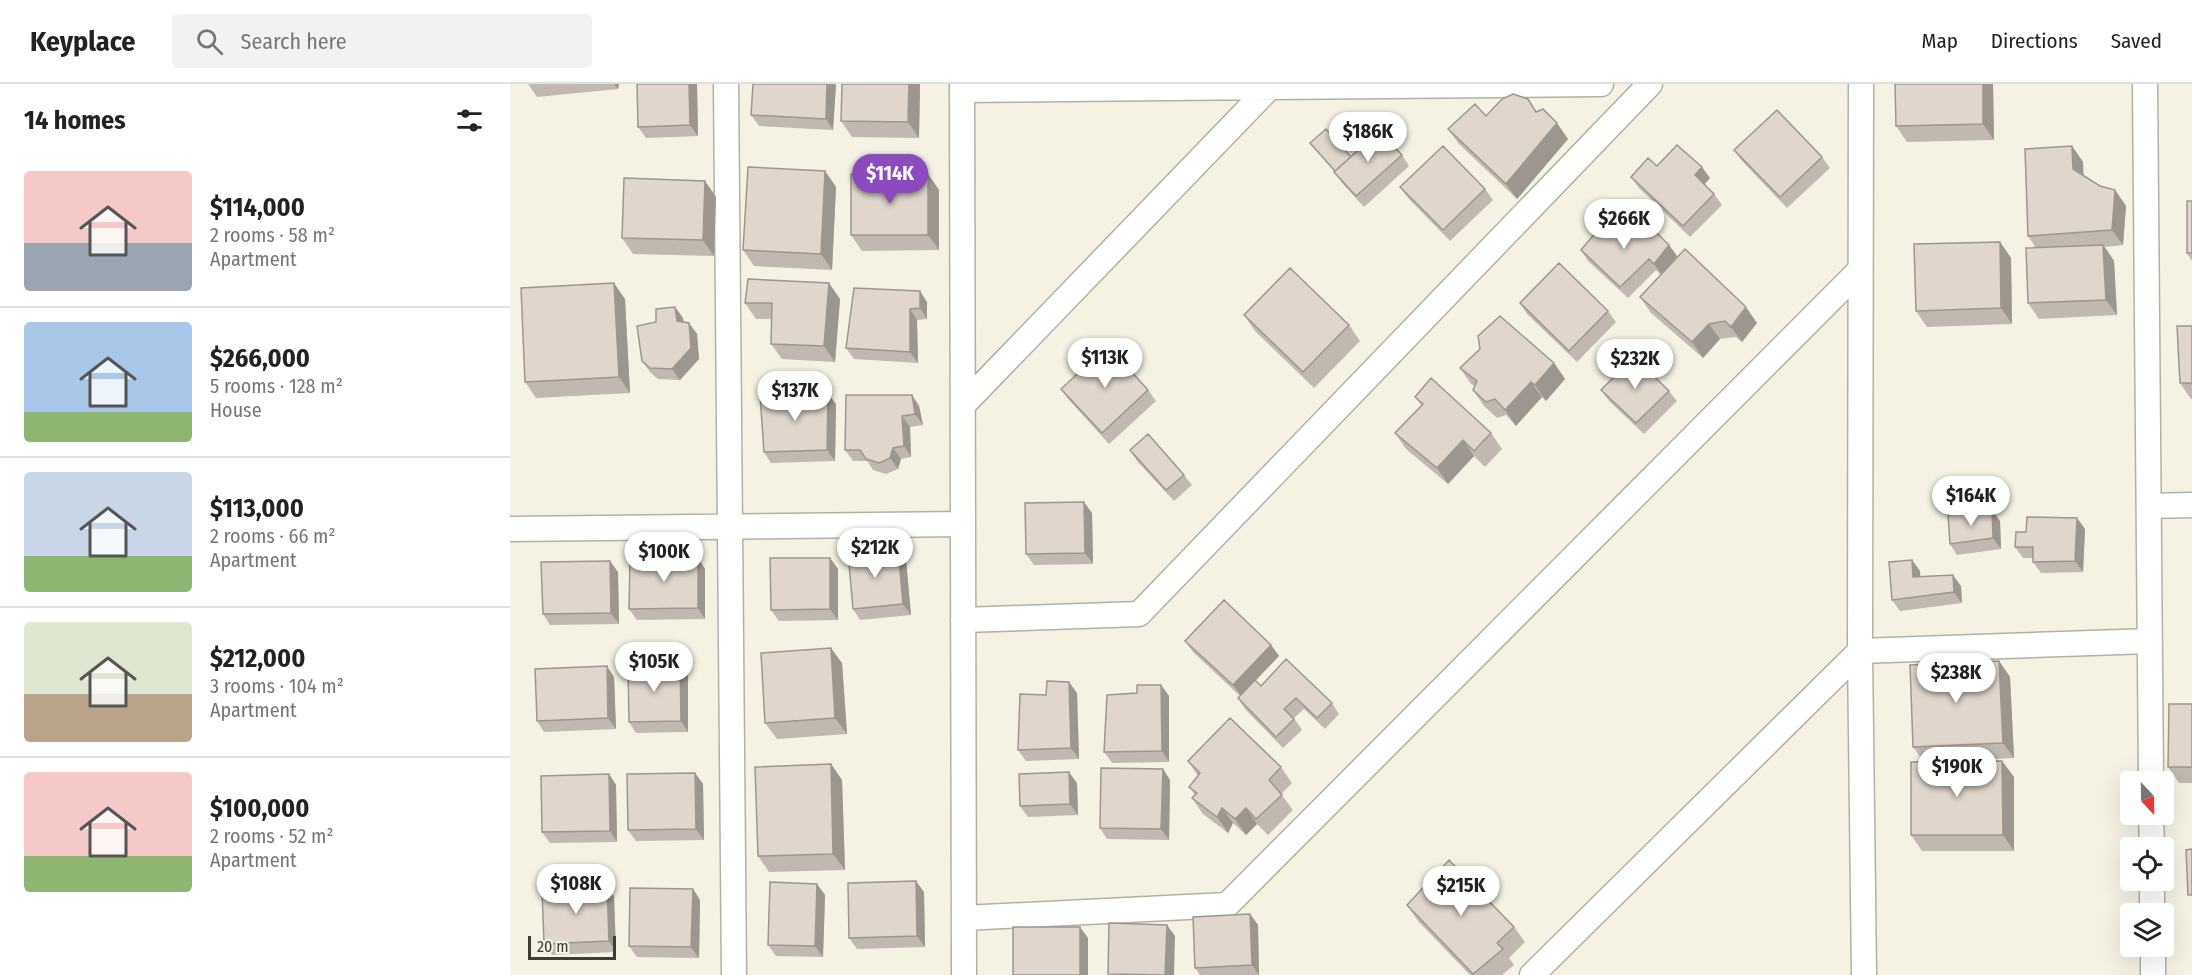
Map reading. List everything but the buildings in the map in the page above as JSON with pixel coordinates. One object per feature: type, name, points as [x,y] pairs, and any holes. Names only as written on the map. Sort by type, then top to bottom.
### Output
[{"type":"street","points":[[726,84],[734,975]]},
{"type":"street","points":[[964,975],[962,87],[1601,84]]},
{"type":"street","points":[[963,620],[1139,615],[1650,84]]},
{"type":"street","points":[[1862,84],[1860,651],[1864,975]]},
{"type":"street","points":[[2145,84],[2151,771]]},
{"type":"street","points":[[963,405],[1270,87]]},
{"type":"street","points":[[964,918],[1227,905],[1860,270]]},
{"type":"street","points":[[2149,506],[2192,505]]},
{"type":"street","points":[[510,529],[963,524]]},
{"type":"street","points":[[1532,975],[1860,651],[2150,641]]},
{"type":"street","points":[[2152,957],[2153,975]]}]
